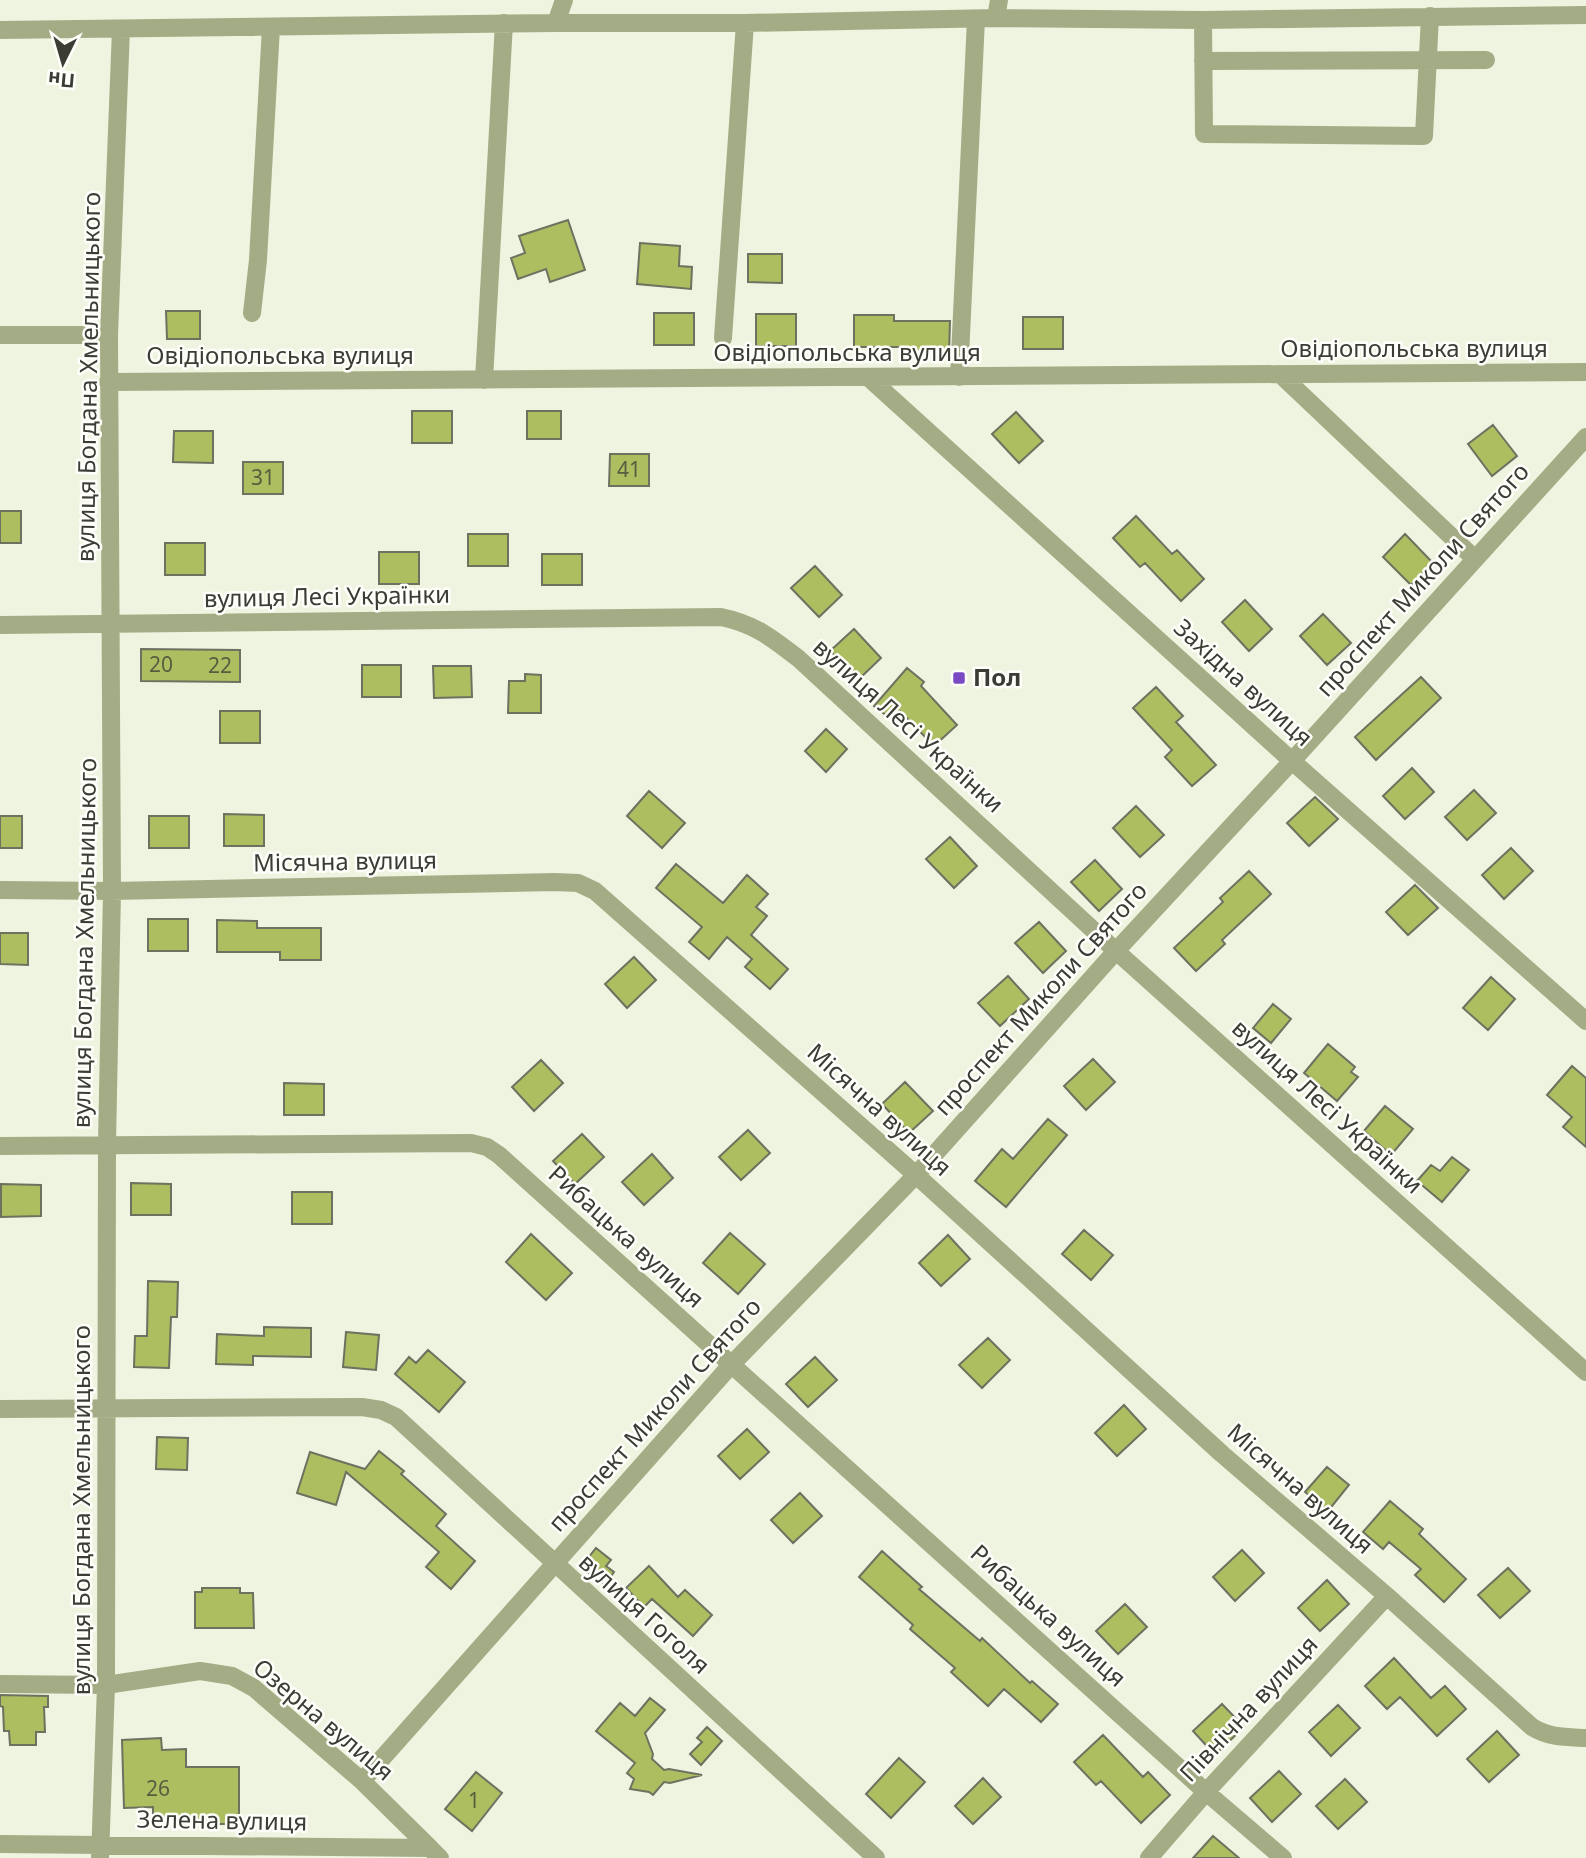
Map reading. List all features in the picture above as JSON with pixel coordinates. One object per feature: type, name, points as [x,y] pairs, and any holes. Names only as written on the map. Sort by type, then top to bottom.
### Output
[{"type":"street","points":[[556,23],[564,0]]},
{"type":"street","points":[[996,18],[999,0]]},
{"type":"street","points":[[0,30],[996,18],[1203,20],[1430,16],[1528,8],[1586,15]]},
{"type":"street","points":[[1203,20],[1204,134],[1424,136],[1430,16]]},
{"type":"street","points":[[959,377],[976,19]]},
{"type":"street","points":[[484,380],[504,23]]},
{"type":"street","points":[[723,338],[745,23]]},
{"type":"street","points":[[252,313],[258,260],[271,27]]},
{"type":"street","name":"вулиця Богдана Хмельницького","points":[[100,1851],[106,1685],[107,1144],[112,891],[108,382],[121,29]]},
{"type":"street","points":[[1203,61],[1486,60]]},
{"type":"street","points":[[0,335],[109,335]]},
{"type":"street","name":"Овідіопольська вулиця","points":[[108,382],[1586,372]]},
{"type":"street","points":[[1280,374],[1475,559]]},
{"type":"street","name":"Західна вулиця","points":[[869,378],[1292,761],[1586,1021]]},
{"type":"street","name":"проспект Миколи Святого","points":[[362,1781],[731,1364],[916,1175],[1116,951],[1586,437]]},
{"type":"street","name":"вулиця Лесі Українки","points":[[0,625],[721,617],[761,630],[799,659],[1116,951],[1586,1372]]},
{"type":"street","name":"Місячна вулиця","points":[[0,890],[112,891],[555,882],[578,883],[595,891],[916,1175],[1222,1454],[1387,1596],[1532,1727],[1555,1737],[1586,1738]]},
{"type":"street","name":"Рибацька вулиця","points":[[0,1146],[471,1143],[487,1147],[1283,1858]]},
{"type":"street","name":"вулиця Гоголя","points":[[0,1409],[362,1407],[381,1410],[396,1417],[876,1858]]},
{"type":"street","name":"Північна вулиця","points":[[1149,1858],[1206,1792],[1387,1596]]},
{"type":"street","name":"Озерна вулиця","points":[[0,1684],[106,1685],[200,1671],[232,1676],[254,1688],[362,1781],[435,1853]]},
{"type":"street","name":"Зелена вулиця","points":[[0,1844],[100,1851],[435,1853]]},
{"type":"building","points":[[568,220],[585,270],[550,282],[546,269],[518,279],[511,258],[525,253],[519,236]]},
{"type":"building","points":[[640,243],[680,246],[679,266],[692,267],[691,289],[637,284]]},
{"type":"building","points":[[748,254],[782,254],[782,283],[748,282]]},
{"type":"building","points":[[166,311],[200,311],[200,339],[167,339]]},
{"type":"building","points":[[654,313],[694,313],[694,345],[654,345]]},
{"type":"building","points":[[756,314],[796,314],[796,346],[756,346]]},
{"type":"building","points":[[854,315],[894,315],[894,321],[950,321],[949,353],[910,353],[910,347],[854,347]]},
{"type":"building","points":[[1023,317],[1063,317],[1063,349],[1023,349]]},
{"type":"building","points":[[412,411],[452,411],[452,443],[412,443]]},
{"type":"building","points":[[527,411],[561,411],[561,439],[527,439]]},
{"type":"building","points":[[1016,412],[1043,441],[1019,463],[992,434]]},
{"type":"building","points":[[1493,425],[1517,456],[1492,476],[1468,444]]},
{"type":"building","points":[[174,431],[213,431],[213,463],[173,462]]},
{"type":"building","points":[[610,454],[649,454],[649,486],[609,486]]},
{"type":"building","points":[[243,462],[283,462],[283,494],[243,494]]},
{"type":"building","points":[[0,511],[21,511],[21,543],[0,543]]},
{"type":"building","points":[[1136,516],[1172,554],[1177,550],[1204,579],[1181,601],[1145,563],[1140,567],[1113,538]]},
{"type":"building","points":[[468,534],[508,534],[508,566],[468,566]]},
{"type":"building","points":[[1405,534],[1433,563],[1411,585],[1383,557]]},
{"type":"building","points":[[165,543],[205,543],[205,575],[165,575]]},
{"type":"building","points":[[379,552],[419,552],[419,584],[379,584]]},
{"type":"building","points":[[542,554],[582,554],[582,585],[542,585]]},
{"type":"building","points":[[815,566],[842,595],[819,617],[791,588]]},
{"type":"building","points":[[1245,600],[1272,629],[1249,651],[1222,622]]},
{"type":"building","points":[[1323,614],[1351,643],[1327,665],[1300,636]]},
{"type":"building","points":[[854,629],[881,658],[858,680],[830,651]]},
{"type":"building","points":[[141,649],[240,650],[240,682],[141,681]]},
{"type":"building","points":[[362,665],[401,665],[401,697],[362,697]]},
{"type":"building","points":[[433,666],[471,666],[472,697],[434,698]]},
{"type":"building","points":[[907,668],[924,682],[921,686],[957,725],[934,746],[900,711],[892,720],[874,706]]},
{"type":"building","points":[[525,674],[541,675],[541,713],[508,713],[509,681],[525,681]]},
{"type":"building","points":[[1421,677],[1441,698],[1376,760],[1355,737]]},
{"type":"building","points":[[1156,687],[1183,716],[1176,722],[1216,765],[1192,786],[1165,757],[1172,750],[1133,708]]},
{"type":"building","points":[[220,711],[260,711],[260,743],[220,743]]},
{"type":"building","points":[[826,729],[847,749],[826,772],[805,751]]},
{"type":"building","points":[[1412,768],[1434,792],[1405,819],[1383,796]]},
{"type":"building","points":[[1474,790],[1496,813],[1467,840],[1445,817]]},
{"type":"building","points":[[649,791],[685,823],[662,848],[627,816]]},
{"type":"building","points":[[1315,797],[1338,819],[1309,846],[1287,823]]},
{"type":"building","points":[[1136,806],[1164,835],[1140,857],[1113,828]]},
{"type":"building","points":[[224,814],[264,815],[264,846],[224,846]]},
{"type":"building","points":[[0,816],[22,816],[22,848],[0,848]]},
{"type":"building","points":[[149,816],[189,816],[189,848],[149,848]]},
{"type":"building","points":[[950,837],[977,866],[954,888],[926,859]]},
{"type":"building","points":[[1511,848],[1533,871],[1504,899],[1482,875]]},
{"type":"building","points":[[1095,860],[1122,889],[1099,911],[1071,882]]},
{"type":"building","points":[[676,864],[723,903],[747,875],[768,894],[756,907],[767,916],[751,935],[788,969],[770,989],[745,967],[752,959],[727,937],[709,959],[689,942],[702,927],[656,888]]},
{"type":"building","points":[[1249,871],[1271,894],[1222,940],[1225,944],[1196,971],[1174,948],[1223,902],[1220,898]]},
{"type":"building","points":[[1415,885],[1438,908],[1408,935],[1386,912]]},
{"type":"building","points":[[148,919],[188,919],[188,951],[148,951]]},
{"type":"building","points":[[217,920],[257,921],[257,928],[321,928],[321,960],[280,960],[280,952],[217,952]]},
{"type":"building","points":[[1039,922],[1066,951],[1043,973],[1015,943]]},
{"type":"building","points":[[0,933],[28,933],[28,965],[0,964]]},
{"type":"building","points":[[634,957],[656,980],[627,1008],[605,984]]},
{"type":"building","points":[[1008,976],[1029,999],[1000,1026],[978,1003]]},
{"type":"building","points":[[1491,977],[1515,999],[1488,1030],[1463,1008]]},
{"type":"building","points":[[1273,1004],[1291,1019],[1271,1043],[1253,1028]]},
{"type":"building","points":[[1328,1044],[1355,1067],[1351,1072],[1358,1077],[1337,1101],[1304,1073]]},
{"type":"building","points":[[1093,1059],[1115,1082],[1086,1110],[1064,1086]]},
{"type":"building","points":[[541,1060],[563,1083],[534,1111],[512,1087]]},
{"type":"building","points":[[1572,1066],[1586,1078],[1586,1147],[1563,1127],[1572,1117],[1547,1095]]},
{"type":"building","points":[[905,1082],[933,1111],[909,1133],[882,1104]]},
{"type":"building","points":[[284,1083],[324,1084],[324,1115],[284,1115]]},
{"type":"building","points":[[1385,1106],[1413,1129],[1391,1155],[1364,1131]]},
{"type":"building","points":[[1048,1119],[1067,1135],[1006,1207],[975,1181],[1002,1149],[1013,1159]]},
{"type":"building","points":[[748,1130],[770,1153],[741,1180],[719,1157]]},
{"type":"building","points":[[582,1134],[604,1157],[575,1184],[553,1161]]},
{"type":"building","points":[[652,1154],[673,1178],[644,1205],[622,1182]]},
{"type":"building","points":[[1452,1157],[1469,1170],[1442,1202],[1417,1181],[1431,1165],[1440,1171]]},
{"type":"building","points":[[131,1183],[171,1184],[171,1215],[131,1215]]},
{"type":"building","points":[[1,1184],[41,1185],[41,1216],[1,1217]]},
{"type":"building","points":[[292,1192],[332,1192],[332,1224],[292,1224]]},
{"type":"building","points":[[1084,1230],[1113,1255],[1091,1280],[1062,1254]]},
{"type":"building","points":[[730,1233],[765,1264],[738,1294],[703,1263]]},
{"type":"building","points":[[531,1234],[572,1273],[546,1300],[506,1262]]},
{"type":"building","points":[[948,1235],[970,1259],[941,1286],[919,1263]]},
{"type":"building","points":[[148,1281],[178,1282],[177,1317],[171,1317],[169,1368],[134,1367],[135,1336],[147,1336]]},
{"type":"building","points":[[264,1327],[311,1328],[311,1357],[253,1356],[253,1365],[216,1364],[217,1334],[264,1336]]},
{"type":"building","points":[[346,1332],[379,1335],[376,1370],[343,1367]]},
{"type":"building","points":[[988,1338],[1010,1360],[982,1388],[959,1365]]},
{"type":"building","points":[[428,1350],[465,1382],[439,1412],[395,1374],[409,1357],[416,1363]]},
{"type":"building","points":[[815,1357],[837,1380],[808,1407],[786,1384]]},
{"type":"building","points":[[1124,1405],[1146,1429],[1117,1456],[1095,1433]]},
{"type":"building","points":[[747,1429],[769,1452],[740,1479],[718,1456]]},
{"type":"building","points":[[157,1437],[188,1438],[187,1470],[156,1469]]},
{"type":"building","points":[[379,1451],[404,1471],[401,1474],[446,1514],[436,1526],[475,1561],[451,1589],[426,1567],[439,1552],[346,1472],[336,1505],[297,1493],[310,1452],[365,1469]]},
{"type":"building","points":[[1327,1467],[1349,1485],[1328,1511],[1305,1492]]},
{"type":"building","points":[[800,1493],[822,1516],[793,1543],[771,1520]]},
{"type":"building","points":[[1390,1501],[1423,1529],[1419,1534],[1466,1579],[1444,1602],[1415,1575],[1421,1569],[1389,1542],[1383,1549],[1363,1532]]},
{"type":"building","points":[[596,1548],[611,1560],[606,1566],[614,1572],[605,1585],[581,1567]]},
{"type":"building","points":[[1242,1550],[1264,1573],[1235,1601],[1213,1577]]},
{"type":"building","points":[[882,1551],[922,1587],[919,1589],[980,1641],[982,1638],[1030,1683],[1032,1681],[1058,1704],[1041,1722],[1004,1689],[988,1706],[951,1672],[955,1668],[910,1629],[913,1625],[859,1577]]},
{"type":"building","points":[[649,1566],[678,1597],[685,1590],[712,1615],[693,1636],[652,1599],[644,1607],[626,1588]]},
{"type":"building","points":[[1508,1568],[1530,1591],[1500,1618],[1478,1595]]},
{"type":"building","points":[[1327,1580],[1349,1604],[1320,1631],[1298,1608]]},
{"type":"building","points":[[202,1588],[240,1588],[240,1593],[253,1593],[254,1628],[195,1628],[195,1592],[202,1592]]},
{"type":"building","points":[[1125,1604],[1147,1627],[1118,1654],[1096,1631]]},
{"type":"building","points":[[1394,1658],[1431,1698],[1445,1686],[1466,1709],[1437,1736],[1400,1697],[1387,1709],[1365,1686]]},
{"type":"building","points":[[0,1695],[48,1696],[48,1707],[44,1707],[45,1732],[36,1732],[36,1745],[10,1745],[9,1731],[4,1731]]},
{"type":"building","points":[[650,1698],[665,1710],[645,1733],[653,1754],[652,1759],[664,1770],[702,1775],[664,1782],[653,1795],[630,1789],[634,1779],[627,1773],[635,1763],[596,1731],[620,1703],[635,1716]]},
{"type":"building","points":[[1222,1704],[1244,1727],[1215,1755],[1193,1731]]},
{"type":"building","points":[[1338,1705],[1360,1728],[1331,1756],[1309,1732]]},
{"type":"building","points":[[707,1727],[722,1741],[701,1765],[690,1754],[702,1742],[697,1738]]},
{"type":"building","points":[[1497,1731],[1519,1755],[1489,1782],[1467,1759]]},
{"type":"building","points":[[1103,1735],[1143,1777],[1148,1772],[1170,1795],[1141,1823],[1101,1781],[1096,1785],[1074,1762]]},
{"type":"building","points":[[161,1738],[162,1750],[186,1749],[186,1767],[239,1767],[239,1817],[228,1817],[228,1824],[197,1824],[197,1818],[153,1820],[153,1807],[124,1808],[122,1740]]},
{"type":"building","points":[[899,1758],[925,1782],[891,1818],[866,1794]]},
{"type":"building","points":[[1279,1771],[1301,1794],[1272,1822],[1250,1798]]},
{"type":"building","points":[[476,1772],[502,1793],[472,1831],[445,1809]]},
{"type":"building","points":[[983,1778],[1001,1797],[973,1824],[955,1806]]},
{"type":"building","points":[[1345,1779],[1367,1802],[1338,1829],[1316,1806]]},
{"type":"building","points":[[1213,1836],[1239,1858],[1193,1858]]},
{"type":"place","name":"Пол","points":[[959,678]]}]
